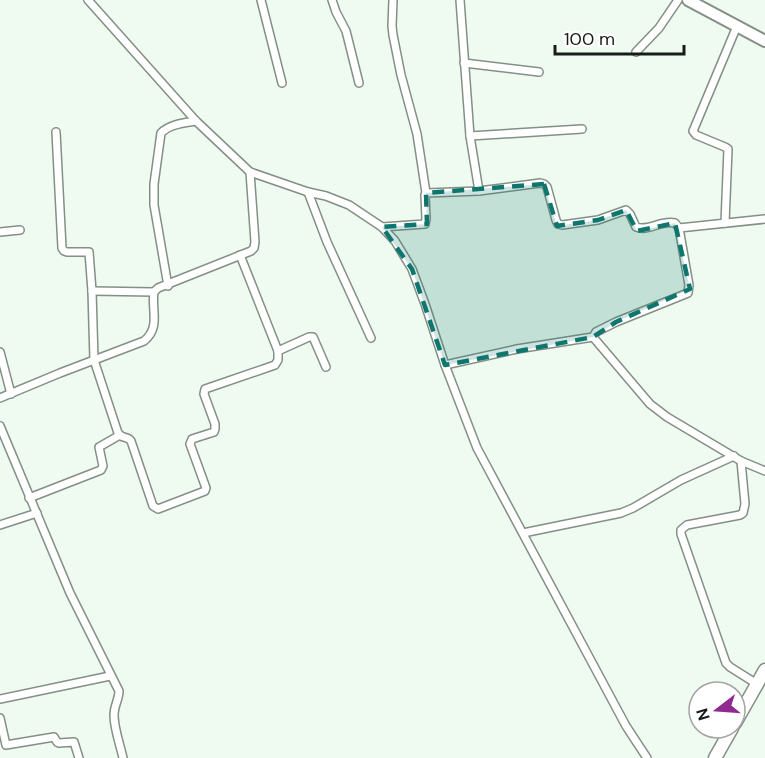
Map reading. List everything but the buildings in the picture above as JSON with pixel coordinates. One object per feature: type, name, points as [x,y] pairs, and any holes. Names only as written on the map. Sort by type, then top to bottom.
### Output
[{"type":"highway","points":[[747,702],[765,670]]},
{"type":"highway","points":[[715,758],[725,740]]},
{"type":"main road","points":[[688,0],[765,41]]},
{"type":"street","points":[[88,0],[196,121],[250,172],[349,205],[382,227],[395,241],[412,269],[477,448],[626,726],[647,758]]},
{"type":"street","points":[[261,0],[282,83]]},
{"type":"street","points":[[332,0],[346,31],[359,83]]},
{"type":"street","points":[[382,227],[425,224],[426,219],[424,195],[426,193],[417,134],[393,35],[393,0]]},
{"type":"street","points":[[460,0],[470,136],[479,191]]},
{"type":"street","points":[[636,52],[658,28],[678,0]]},
{"type":"street","points":[[725,223],[728,149],[696,135],[693,131],[737,26]]},
{"type":"street","points":[[464,63],[539,72]]},
{"type":"street","points":[[168,285],[154,205],[154,184],[161,133],[176,125],[196,121]]},
{"type":"street","points":[[470,136],[582,129]]},
{"type":"street","points":[[56,132],[62,248],[68,252],[89,252],[94,360],[120,435]]},
{"type":"street","points":[[92,291],[153,292],[251,251],[255,242],[250,172]]},
{"type":"street","points":[[426,193],[479,191],[544,184],[547,187],[558,224],[598,220],[626,210],[636,227],[641,229],[664,222],[675,223],[679,228],[690,290],[688,293],[616,322],[596,332],[593,337],[518,349],[445,365]]},
{"type":"street","points":[[308,192],[327,242],[371,338]]},
{"type":"street","points":[[679,228],[765,219]]},
{"type":"street","points":[[0,232],[20,230]]},
{"type":"street","points":[[120,435],[131,441],[155,508],[204,492],[206,488],[190,444],[192,439],[214,432],[215,429],[203,391],[275,365],[278,360],[278,351],[240,255]]},
{"type":"street","points":[[0,398],[144,341],[151,335],[154,327],[153,292]]},
{"type":"street","points":[[278,351],[313,337],[326,367]]},
{"type":"street","points":[[593,337],[650,404],[667,417],[741,461],[765,471]]},
{"type":"street","points":[[0,352],[11,394]]},
{"type":"street","points":[[0,426],[70,592],[120,694],[114,713],[123,758]]},
{"type":"street","points":[[29,498],[101,470],[103,465],[99,447],[120,435]]},
{"type":"street","points":[[523,533],[621,513],[681,480],[734,456]]},
{"type":"street","points":[[741,461],[745,504],[743,513],[687,525],[681,530],[681,534],[726,663],[757,684]]},
{"type":"street","points":[[0,525],[37,513]]},
{"type":"street","points":[[0,699],[110,676]]},
{"type":"street","points":[[0,718],[6,745],[54,737],[59,743],[74,742],[79,758]]},
{"type":"highlighted area","points":[[544,184],[557,226],[598,220],[626,210],[637,231],[675,223],[690,289],[616,322],[593,337],[445,365],[412,269],[382,227],[427,224],[426,193]]}]
